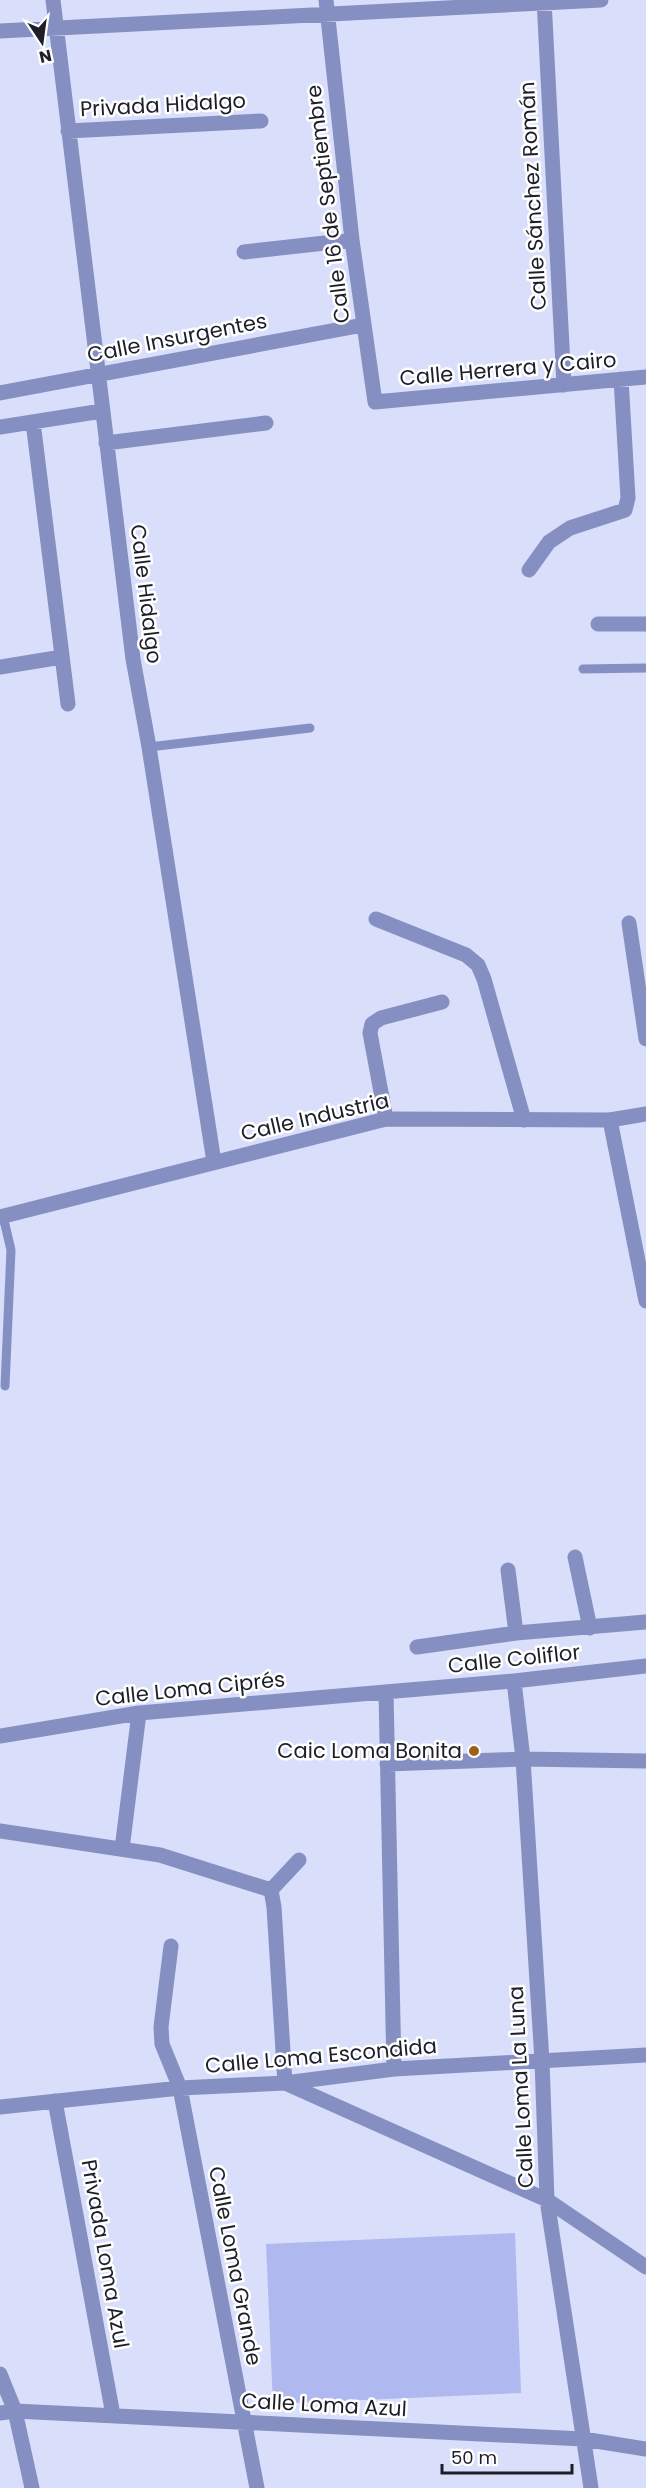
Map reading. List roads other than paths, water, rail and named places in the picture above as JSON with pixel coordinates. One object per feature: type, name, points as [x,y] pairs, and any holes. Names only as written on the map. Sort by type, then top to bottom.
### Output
[{"type":"street","name":"Calle Hidalgo","points":[[53,0],[133,659],[149,747],[214,1162]]},
{"type":"street","points":[[0,31],[56,29],[326,6],[601,0]]},
{"type":"street","name":"Calle Sánchez Román","points":[[544,2],[564,385]]},
{"type":"street","name":"Calle 16 de Septiembre","points":[[326,6],[352,240],[375,402]]},
{"type":"street","name":"Privada Hidalgo","points":[[68,131],[261,121]]},
{"type":"street","points":[[244,252],[352,240]]},
{"type":"street","name":"Calle Insurgentes","points":[[0,393],[363,325]]},
{"type":"street","name":"Calle Herrera y Cairo","points":[[375,402],[646,377]]},
{"type":"street","points":[[529,570],[549,543],[570,528],[625,510],[628,498],[621,379]]},
{"type":"street","points":[[0,427],[102,411]]},
{"type":"street","points":[[33,422],[68,704]]},
{"type":"street","points":[[106,443],[266,423]]},
{"type":"street","points":[[598,624],[646,624]]},
{"type":"street","points":[[0,667],[62,657]]},
{"type":"street","points":[[376,919],[466,955],[477,965],[484,979],[524,1120]]},
{"type":"street","points":[[629,923],[646,1039]]},
{"type":"street","points":[[386,1119],[370,1033],[372,1024],[381,1018],[442,1002]]},
{"type":"street","name":"Calle Industria","points":[[2,1217],[386,1119],[610,1120],[646,1114]]},
{"type":"street","points":[[610,1120],[646,1301]]},
{"type":"street","points":[[575,1557],[590,1628]]},
{"type":"street","points":[[508,1570],[516,1634]]},
{"type":"street","points":[[417,1647],[516,1634],[646,1622]]},
{"type":"street","name":"Calle Coliflor","points":[[386,1692],[646,1666]]},
{"type":"street","name":"Calle Loma La Luna","points":[[514,1681],[523,1759],[542,2061],[547,2200],[591,2488]]},
{"type":"street","points":[[386,1692],[394,2069]]},
{"type":"street","name":"Calle Loma Ciprés","points":[[0,1736],[139,1713],[386,1692]]},
{"type":"street","points":[[122,1850],[139,1713]]},
{"type":"street","points":[[387,1764],[523,1759],[646,1761]]},
{"type":"street","points":[[0,1831],[160,1855],[271,1890]]},
{"type":"street","points":[[271,1890],[299,1860]]},
{"type":"street","points":[[271,1890],[285,2083],[547,2200],[646,2266]]},
{"type":"street","name":"Calle Loma Grande","points":[[171,1946],[160,2027],[162,2044],[180,2088],[257,2488]]},
{"type":"street","name":"Calle Loma Escondida","points":[[0,2107],[180,2088],[285,2083],[394,2069],[646,2055]]},
{"type":"street","name":"Privada Loma Azul","points":[[55,2101],[112,2415]]},
{"type":"street","points":[[0,2374],[8,2412],[32,2488]]},
{"type":"street","name":"Calle Loma Azul","points":[[8,2412],[112,2415],[583,2439],[646,2449]]},
{"type":"lane","points":[[583,669],[646,668]]},
{"type":"lane","points":[[149,747],[310,728]]},
{"type":"lane","points":[[2,1217],[11,1250],[5,1386]]},
{"type":"place","name":"Caic Loma Bonita","points":[[474,1751]]}]
